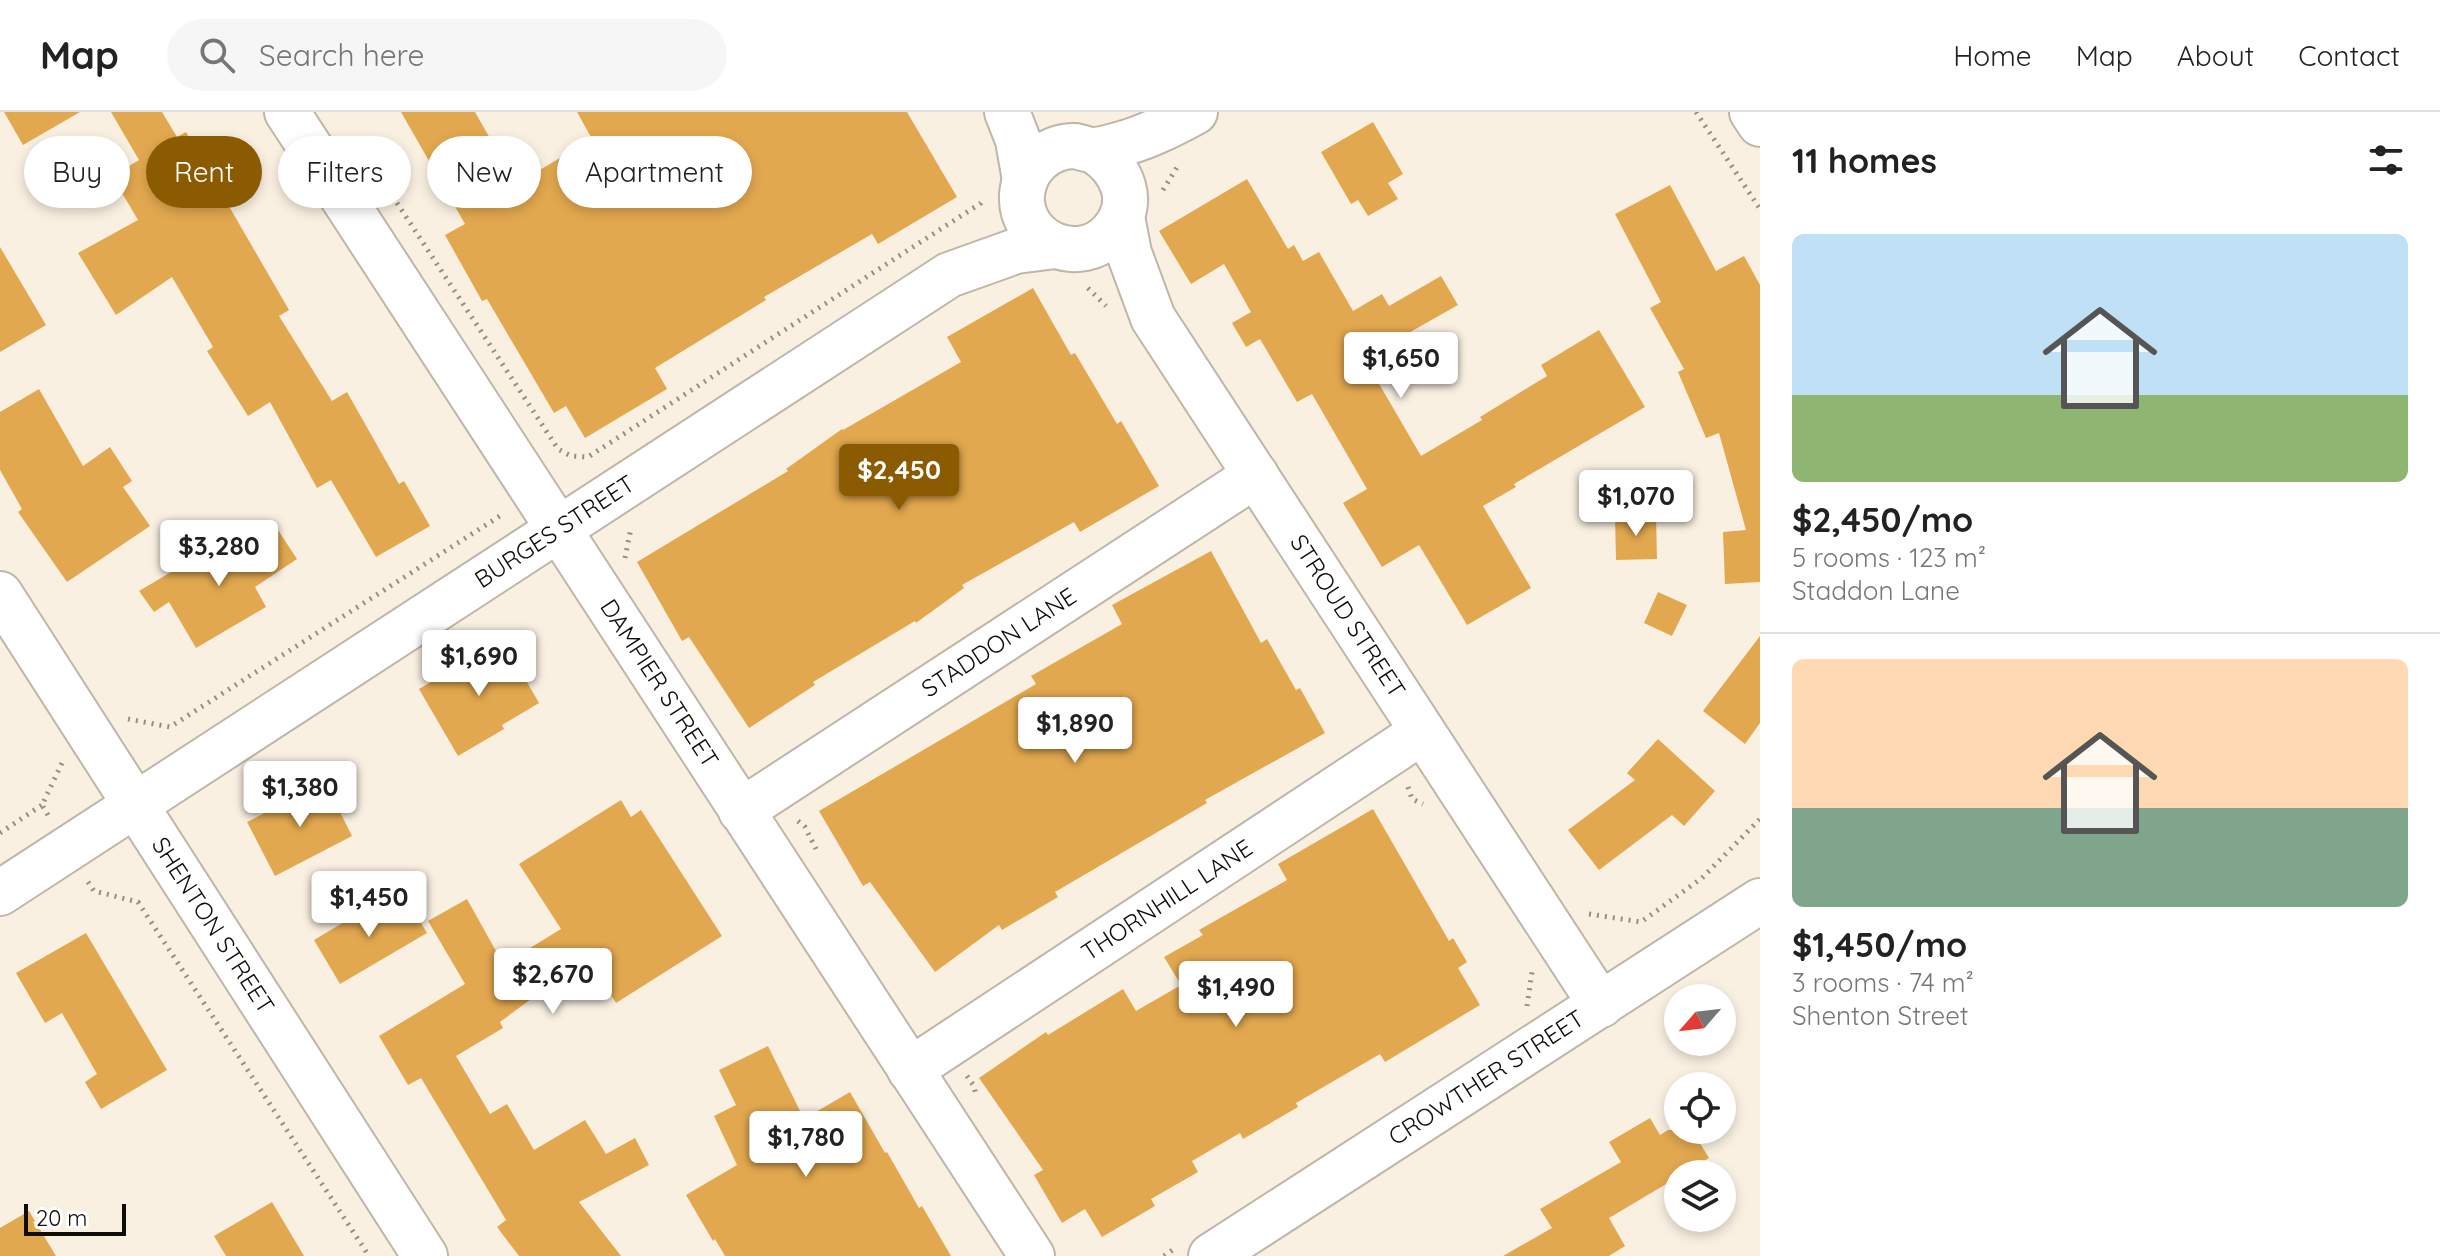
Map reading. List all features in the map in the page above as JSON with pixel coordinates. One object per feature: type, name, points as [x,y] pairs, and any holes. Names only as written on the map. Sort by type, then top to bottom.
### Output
[{"type":"street","name":"DAMPIER STREET","points":[[287,112],[1032,1256]]},
{"type":"street","points":[[1007,112],[1018,140],[1012,188],[1030,226],[1041,239],[1070,260],[1101,270],[1134,317]]},
{"type":"street","points":[[1037,112],[1085,148],[1107,159],[1118,172],[1123,186],[1124,209]]},
{"type":"street","points":[[1012,188],[1045,154],[1060,148],[1129,142],[1195,112]]},
{"type":"street","points":[[1070,260],[1114,231],[1124,209],[1155,164],[1214,112]]},
{"type":"street","points":[[1752,112],[1760,124]]},
{"type":"street","name":"BURGES STREET","points":[[949,275],[1012,188]]},
{"type":"street","name":"STROUD STREET","points":[[1124,209],[1134,267],[1134,317],[1256,475],[1601,1005]]},
{"type":"street","name":"BURGES STREET","points":[[0,893],[949,275],[1016,251],[1070,260]]},
{"type":"street","name":"STADDON LANE","points":[[741,811],[1256,475]]},
{"type":"street","name":"SHENTON STREET","points":[[0,594],[425,1256]]},
{"type":"street","name":"THORNHILL LANE","points":[[910,1070],[1422,732]]},
{"type":"street","name":"CROWTHER STREET","points":[[1194,1252],[1601,1005],[1756,901]]},
{"type":"path","points":[[1696,112],[1760,209]]},
{"type":"path","points":[[400,208],[558,449],[571,456],[588,457],[981,203],[1012,188]]},
{"type":"path","points":[[1070,260],[1134,317]]},
{"type":"path","points":[[120,710],[125,718],[170,727],[505,513]]},
{"type":"path","points":[[624,558],[632,530],[630,518]]},
{"type":"path","points":[[1409,783],[1408,791],[1412,799],[1431,806]]},
{"type":"path","points":[[0,833],[42,805]]},
{"type":"path","points":[[791,814],[805,827],[816,846],[817,858]]},
{"type":"path","points":[[1585,913],[1641,922],[1702,878],[1760,819]]},
{"type":"path","points":[[87,880],[94,891],[138,902],[369,1256]]},
{"type":"path","points":[[1525,1020],[1532,966]]},
{"type":"path","points":[[1164,1256],[1194,1252]]},
{"type":"building","points":[[4,112],[80,112],[39,136],[24,136],[23,145]]},
{"type":"building","points":[[111,112],[162,112],[176,136],[146,136],[146,208],[230,208],[289,310],[279,316],[332,401],[347,392],[399,484],[404,481],[430,526],[376,557],[331,480],[317,488],[270,402],[248,416],[207,351],[213,347],[172,277],[116,315],[78,253],[138,220],[130,206],[130,165],[139,160],[130,145],[130,136],[125,136]]},
{"type":"building","points":[[401,112],[475,112],[489,136],[427,136],[427,158]]},
{"type":"building","points":[[577,112],[907,112],[957,197],[878,244],[872,234],[764,297],[766,300],[655,368],[667,389],[585,438],[566,406],[554,413],[487,299],[482,301],[445,235],[465,224],[456,208],[541,208],[541,169],[557,160],[557,208],[752,208],[752,136],[590,136]]},
{"type":"building","points":[[1373,122],[1403,174],[1388,183],[1398,199],[1368,216],[1358,200],[1351,204],[1321,152]]},
{"type":"building","points":[[1247,179],[1288,249],[1294,245],[1303,261],[1319,252],[1353,311],[1382,294],[1389,306],[1441,276],[1458,305],[1405,335],[1407,340],[1367,363],[1421,456],[1547,376],[1541,365],[1599,330],[1645,407],[1514,484],[1516,487],[1483,506],[1531,588],[1467,625],[1419,545],[1382,567],[1343,503],[1367,489],[1312,394],[1297,402],[1260,339],[1246,347],[1232,323],[1251,312],[1224,264],[1191,284],[1159,231]]},
{"type":"building","points":[[1670,185],[1716,271],[1744,256],[1760,285],[1760,582],[1725,584],[1723,532],[1746,530],[1719,433],[1706,438],[1678,372],[1684,369],[1650,308],[1661,302],[1615,214]]},
{"type":"building","points":[[0,247],[46,325],[0,352]]},
{"type":"building","points":[[1033,288],[1071,355],[1075,353],[1117,424],[1121,421],[1159,486],[1080,532],[1074,522],[962,585],[964,588],[916,623],[813,682],[815,685],[749,728],[689,637],[682,641],[637,562],[788,471],[786,469],[842,429],[961,362],[947,337]]},
{"type":"building","points":[[39,389],[83,466],[110,447],[132,481],[123,487],[150,526],[67,582],[18,512],[22,509],[0,470],[0,412]]},
{"type":"building","points":[[1656,516],[1657,559],[1616,560],[1615,517]]},
{"type":"building","points":[[278,530],[297,559],[255,587],[266,607],[196,648],[169,602],[154,612],[139,591],[210,549],[221,567]]},
{"type":"building","points":[[1211,551],[1261,643],[1267,639],[1325,733],[1205,800],[1207,803],[1055,892],[1058,897],[1002,930],[999,925],[935,972],[870,882],[863,886],[819,811],[1036,684],[1031,676],[1122,624],[1112,605]]},
{"type":"building","points":[[1658,592],[1687,605],[1672,636],[1644,623]]},
{"type":"building","points":[[1760,636],[1760,723],[1745,744],[1703,711]]},
{"type":"building","points":[[503,640],[539,703],[502,725],[504,729],[458,756],[419,689]]},
{"type":"building","points":[[1658,739],[1715,791],[1684,826],[1672,815],[1599,870],[1568,830],[1635,780],[1627,773]]},
{"type":"building","points":[[325,782],[352,836],[275,876],[247,822]]},
{"type":"building","points":[[621,800],[631,817],[641,810],[722,936],[616,1003],[604,984],[592,991],[576,966],[500,1022],[503,1028],[456,1056],[490,1114],[507,1104],[534,1150],[585,1120],[606,1154],[635,1138],[649,1165],[579,1202],[621,1256],[519,1256],[497,1227],[506,1220],[421,1078],[408,1085],[379,1036],[465,984],[428,921],[467,899],[501,960],[514,951],[517,956],[561,929],[519,864]]},
{"type":"building","points":[[1373,809],[1449,941],[1453,938],[1467,962],[1458,968],[1480,1005],[1385,1062],[1380,1054],[1296,1103],[1298,1107],[1243,1139],[1240,1133],[1192,1161],[1198,1172],[1151,1199],[1155,1206],[1102,1237],[1085,1209],[1062,1223],[1034,1175],[1043,1170],[979,1078],[1046,1032],[1048,1035],[1123,989],[1136,1011],[1181,985],[1164,957],[1203,935],[1199,930],[1287,880],[1278,864]]},
{"type":"building","points":[[406,898],[427,933],[340,984],[314,940],[371,906],[376,915]]},
{"type":"building","points":[[86,933],[167,1070],[101,1109],[85,1082],[97,1074],[62,1013],[45,1023],[16,973]]},
{"type":"building","points":[[768,1046],[804,1119],[850,1092],[951,1256],[725,1256],[686,1195],[737,1165],[714,1116],[736,1105],[719,1070]]},
{"type":"building","points":[[1650,1118],[1660,1135],[1664,1132],[1664,1144],[1700,1144],[1709,1158],[1664,1160],[1664,1185],[1609,1218],[1625,1246],[1609,1256],[1503,1256],[1552,1228],[1540,1209],[1621,1162],[1609,1142]]},
{"type":"building","points":[[272,1202],[304,1256],[226,1256],[214,1236]]},
{"type":"building","points":[[29,1211],[56,1256],[0,1256],[0,1228]]}]
